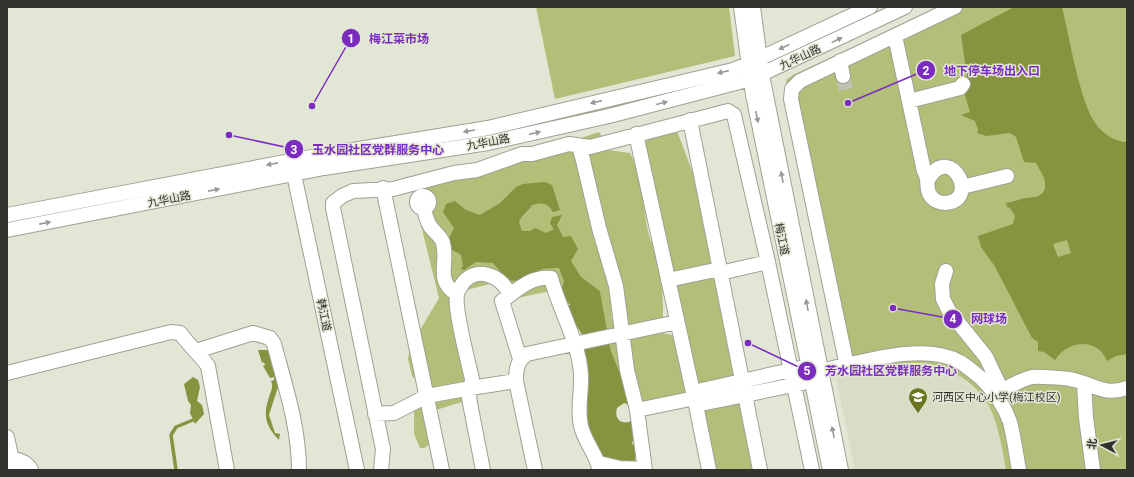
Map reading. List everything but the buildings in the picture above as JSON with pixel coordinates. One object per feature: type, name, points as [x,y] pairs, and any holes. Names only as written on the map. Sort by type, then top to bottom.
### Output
[{"type":"street","name":"梅江道","points":[[742,7],[816,372],[841,470]]},
{"type":"street","name":"梅江道","points":[[753,7],[754,62]]},
{"type":"street","name":"九华山路","points":[[7,230],[293,167],[488,128],[733,70],[754,62],[870,7]]},
{"type":"street","name":"九华山路","points":[[7,215],[293,167],[488,143],[609,116],[756,77],[905,7]]},
{"type":"street","points":[[847,366],[791,99],[792,89],[800,81],[955,7]]},
{"type":"street","points":[[895,36],[924,171],[929,178]]},
{"type":"street","points":[[840,61],[843,76]]},
{"type":"street","points":[[909,101],[960,88],[963,84]]},
{"type":"street","points":[[381,470],[383,449],[333,203],[342,196],[353,191],[383,188],[421,196],[454,173],[477,170],[522,154],[532,154],[569,144],[590,147],[728,111],[734,116],[768,262],[812,470]]},
{"type":"street","points":[[690,120],[760,470]]},
{"type":"street","points":[[636,134],[695,398],[709,470]]},
{"type":"street","points":[[520,359],[502,301],[528,282],[540,277],[551,278],[578,343],[581,375],[578,406],[580,424],[584,438],[599,467],[645,470],[637,410],[616,335],[616,286],[599,228],[584,160],[578,146]]},
{"type":"street","name":"韩江道","points":[[293,167],[357,470]]},
{"type":"street","points":[[948,168],[958,174],[961,179],[962,187],[959,195],[955,200],[944,203],[939,202],[930,195],[927,184],[929,178],[936,170],[948,168]]},
{"type":"street","points":[[962,187],[1007,176]]},
{"type":"street","points":[[383,188],[442,470]]},
{"type":"street","points":[[421,196],[430,226],[443,241],[443,272],[445,283],[457,294]]},
{"type":"street","points":[[668,280],[768,262]]},
{"type":"street","points":[[946,271],[942,284],[943,299],[949,311],[986,358],[1010,422],[1019,470]]},
{"type":"street","points":[[483,470],[469,398],[472,378],[459,317],[457,294],[464,281],[474,274],[485,273],[507,286],[510,295]]},
{"type":"street","points":[[535,470],[516,381],[516,369],[520,359],[527,354],[678,322]]},
{"type":"street","points":[[7,373],[171,332],[180,333],[189,346],[196,351],[208,366],[228,470]]},
{"type":"street","points":[[196,351],[253,333],[270,338],[274,344],[291,408],[298,449],[299,470]]},
{"type":"street","points":[[637,410],[695,398],[742,381],[791,370],[816,372],[910,354],[926,353],[942,356],[959,362],[974,372],[999,393]]},
{"type":"street","name":"梅江道","points":[[816,372],[830,470]]},
{"type":"street","points":[[695,398],[745,395],[794,385],[816,372]]},
{"type":"street","points":[[999,393],[1032,377],[1073,379],[1106,391],[1117,392],[1127,388]]},
{"type":"street","points":[[375,414],[394,413],[427,396],[516,381]]},
{"type":"street","points":[[1084,383],[1086,418],[1093,470]]},
{"type":"street","points":[[7,437],[13,465],[21,460],[29,466],[31,470]]},
{"type":"shaded area","points":[[536,7],[729,7],[735,56],[555,99]]},
{"type":"shaded area","points":[[939,7],[1127,7],[1127,470],[1006,470],[998,431],[990,408],[976,389],[956,374],[933,365],[909,363],[846,375],[786,80],[793,75]]},
{"type":"shaded area","points":[[1014,7],[1062,7],[1080,86],[1090,114],[1099,128],[1106,134],[1118,141],[1127,142],[1127,354],[1116,356],[1107,361],[1103,353],[1097,348],[1082,344],[1067,348],[1060,353],[1055,360],[1044,352],[1038,351],[1038,342],[1032,338],[994,265],[981,247],[978,236],[1013,224],[1015,216],[1010,208],[1007,207],[1006,203],[1041,195],[1044,192],[1045,181],[1036,163],[1024,162],[1016,137],[1010,133],[986,136],[977,133],[978,130],[975,121],[961,115],[970,112],[964,92],[967,77],[961,35]],"holes":[[[1067,240],[1071,253],[1058,257],[1053,244]]]},
{"type":"shaded area","points":[[677,131],[697,184],[756,470],[705,470],[642,138]]},
{"type":"shaded area","points":[[599,132],[603,139],[601,149],[630,153],[635,163],[641,185],[648,231],[651,242],[656,243],[661,261],[663,323],[657,332],[672,335],[689,396],[639,407],[575,140]]},
{"type":"shaded area","points":[[569,150],[578,155],[616,312],[611,317],[616,328],[623,380],[611,351],[600,291],[588,283],[508,300],[493,283],[452,294],[469,377],[465,401],[436,410],[432,443],[424,448],[420,448],[414,434],[414,411],[425,404],[419,383],[412,376],[408,359],[410,347],[439,298],[412,189],[524,159]]},
{"type":"shaded area","points":[[545,182],[552,185],[560,210],[553,212],[547,205],[544,204],[532,205],[519,222],[522,231],[530,231],[535,228],[546,233],[554,229],[550,224],[552,217],[562,215],[557,225],[563,237],[571,236],[578,249],[571,261],[581,277],[600,291],[611,351],[634,407],[624,403],[617,408],[616,415],[618,420],[623,422],[629,422],[632,419],[634,436],[632,444],[638,446],[634,464],[603,470],[584,428],[585,339],[574,322],[567,307],[570,305],[566,301],[563,301],[561,291],[564,281],[559,268],[543,269],[523,279],[513,281],[501,277],[500,271],[493,263],[476,262],[464,270],[461,269],[463,266],[461,255],[449,248],[449,238],[454,228],[443,212],[446,204],[455,201],[466,210],[480,215],[500,203],[516,187],[523,184]]},
{"type":"shaded area","points":[[258,350],[270,350],[276,367],[278,387],[269,415],[275,433],[280,434],[279,440],[270,429],[266,418],[266,407],[272,388],[271,381],[274,380],[274,377],[270,378],[263,366],[265,365],[264,362],[262,363]]},
{"type":"shaded area","name":"河西区中心小学(梅江校区)","points":[[909,363],[929,364],[956,373],[982,396],[990,408],[995,421],[1006,470],[855,470],[836,378]]},
{"type":"shaded area","points":[[193,377],[198,380],[200,387],[197,401],[202,405],[204,414],[195,424],[190,413],[191,405],[188,401],[184,384]]},
{"type":"waterway","points":[[176,470],[171,435],[176,427],[193,420]]},
{"type":"tunnel","points":[[843,76],[846,91]]},
{"type":"place","name":"地下停车场出入口","points":[[848,103]]},
{"type":"place","name":"梅江菜市场","points":[[312,106]]},
{"type":"place","name":"玉水园社区党群服务中心","points":[[229,135]]},
{"type":"place","name":"网球场","points":[[893,308]]},
{"type":"place","name":"芳水园社区党群服务中心","points":[[748,343]]},
{"type":"place","name":"河西区中心小学(梅江校区)","points":[[918,414]]}]
